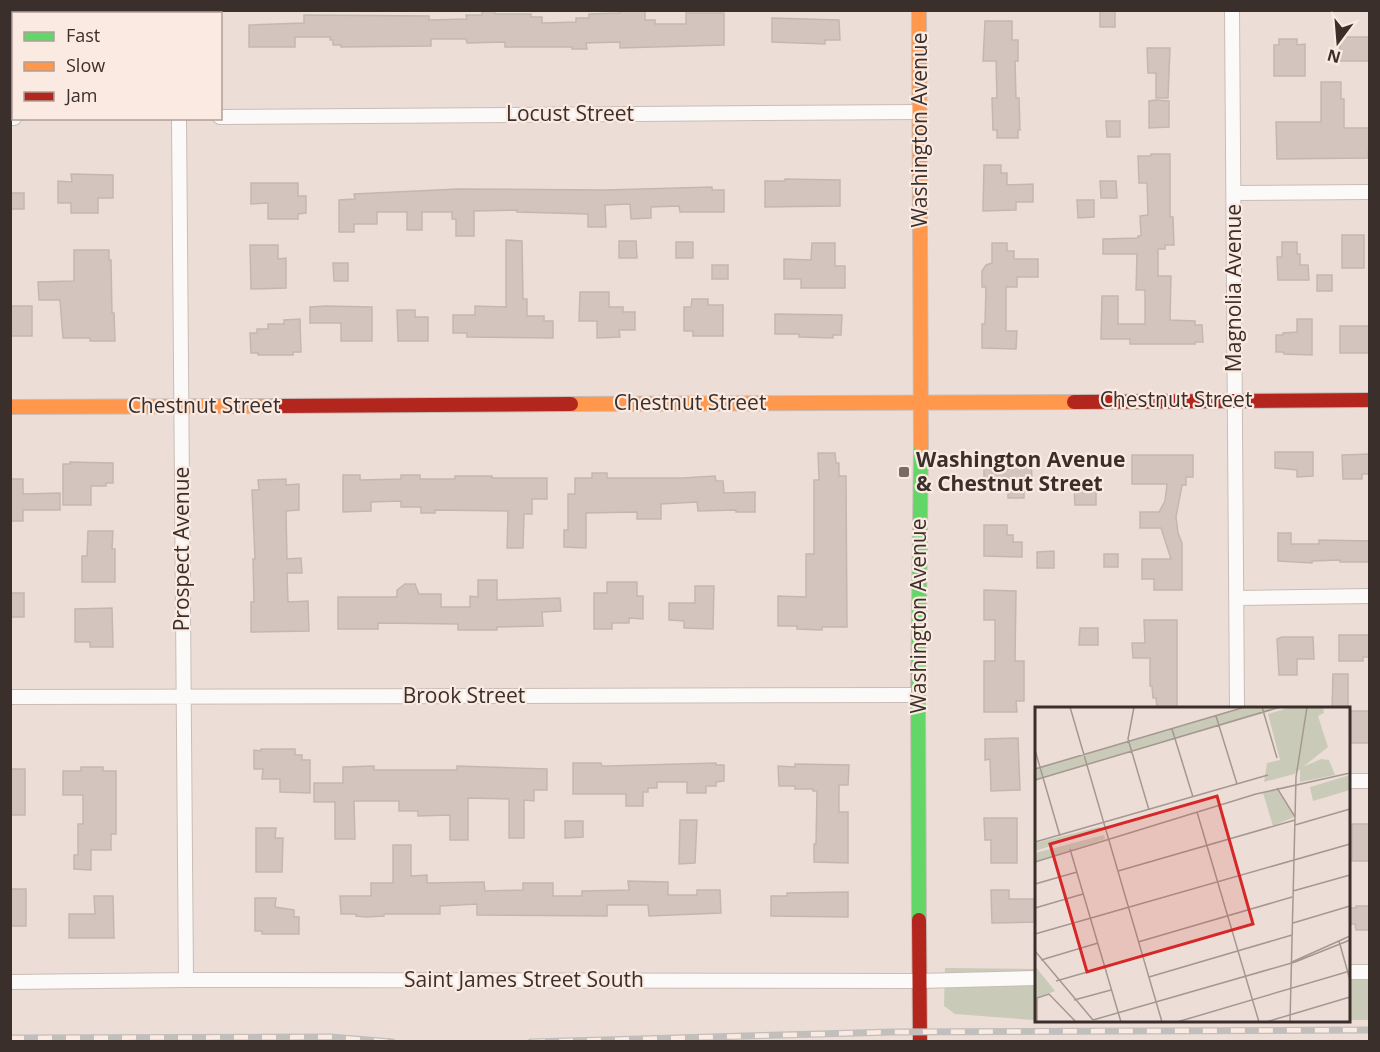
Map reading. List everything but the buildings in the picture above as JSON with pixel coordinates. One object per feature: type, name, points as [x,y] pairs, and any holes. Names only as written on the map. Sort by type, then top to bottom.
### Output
[{"type":"street","name":"Washington Avenue","points":[[919,10],[920,1041]]},
{"type":"street","name":"Magnolia Avenue","points":[[1232,10],[1237,707]]},
{"type":"street","name":"Locust Street","points":[[222,117],[920,111]]},
{"type":"street","name":"Prospect Avenue","points":[[180,120],[186,980]]},
{"type":"street","points":[[1234,193],[1370,192]]},
{"type":"street","name":"Chestnut Street","points":[[10,408],[1370,400]]},
{"type":"street","points":[[1237,598],[1370,596]]},
{"type":"street","name":"Brook Street","points":[[10,697],[918,695]]},
{"type":"street","points":[[1350,781],[1370,781]]},
{"type":"street","points":[[1350,972],[1370,972]]},
{"type":"street","name":"Saint James Street South","points":[[10,982],[186,980],[919,981],[1035,978]]},
{"type":"green space","points":[[945,968],[1035,969],[1035,1020],[955,1014],[944,1006]]},
{"type":"green space","points":[[1350,971],[1369,971],[1369,1020],[1350,1020]]},
{"type":"railway","points":[[531,1042],[893,1032],[1370,1030]]},
{"type":"railway","points":[[10,1038],[331,1037],[392,1042]]},
{"type":"traffic: fast","points":[[919,920],[918,695],[921,445]]},
{"type":"traffic: slow","points":[[919,10],[921,445]]},
{"type":"traffic: slow","points":[[571,404],[1074,402]]},
{"type":"traffic: slow","points":[[10,407],[278,406]]},
{"type":"traffic: jam","points":[[1074,402],[1370,400]]},
{"type":"traffic: jam","points":[[278,406],[571,404]]},
{"type":"traffic: jam","points":[[919,920],[920,1042]]},
{"type":"place","name":"Washington Avenue & Chestnut Street","points":[[904,472]]}]
